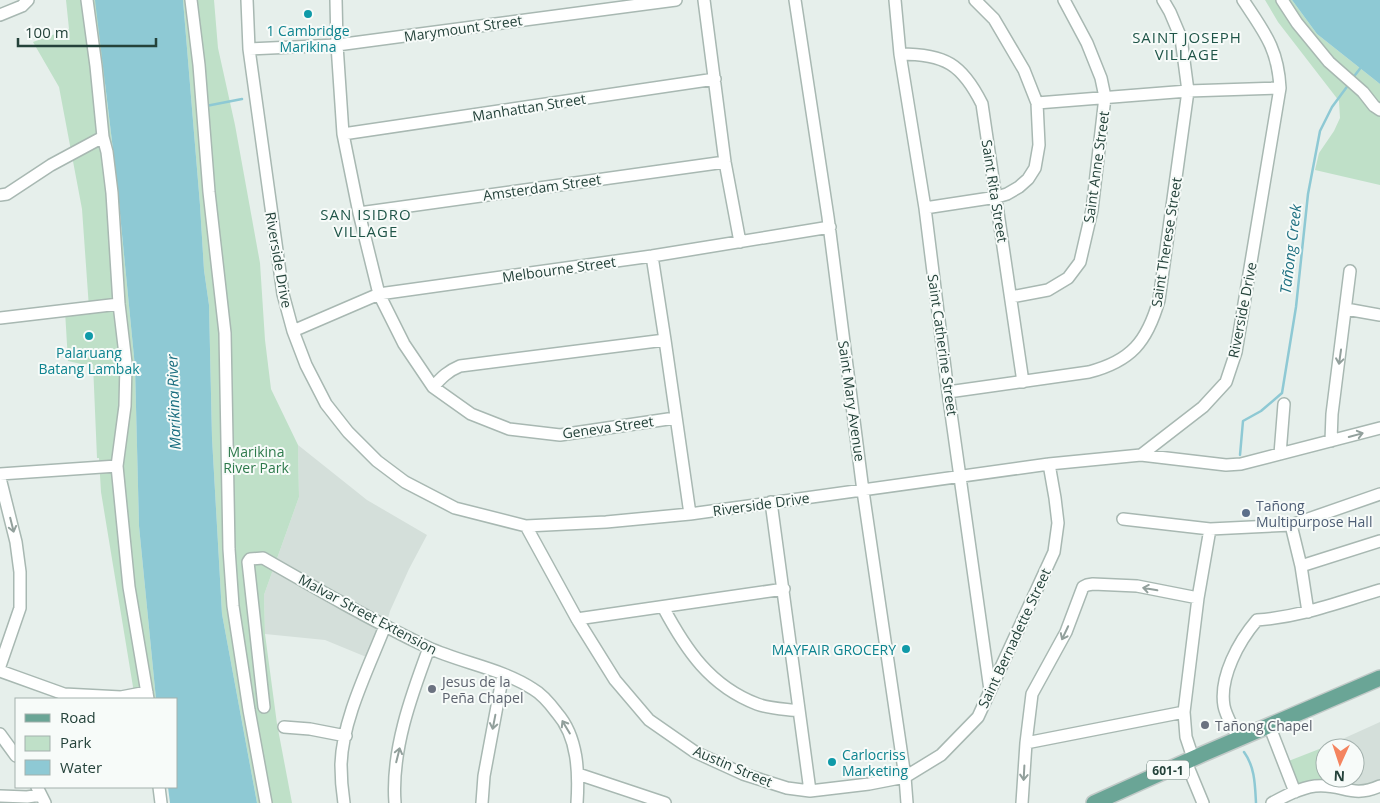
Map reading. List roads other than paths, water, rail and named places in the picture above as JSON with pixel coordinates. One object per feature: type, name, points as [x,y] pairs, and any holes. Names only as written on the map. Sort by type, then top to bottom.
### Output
[{"type":"main road","name":"601-1","points":[[1094,803],[1380,678]]},
{"type":"street","points":[[0,15],[22,6],[28,0]]},
{"type":"street","points":[[191,0],[209,192],[225,333],[229,550],[233,606],[266,803]]},
{"type":"street","name":"Riverside Drive","points":[[247,0],[249,49],[283,294],[293,331],[306,365],[326,404],[348,432],[377,461],[405,482],[455,508],[526,526],[606,522],[690,514],[1049,464],[1141,455],[1203,407],[1226,382],[1236,352],[1280,88],[1279,68],[1270,43],[1243,0]]},
{"type":"street","name":"Geneva Street","points":[[336,0],[343,134],[359,213],[379,294],[404,344],[434,387],[471,414],[509,429],[560,435],[675,418]]},
{"type":"street","name":"Marymount Street","points":[[249,49],[337,45],[676,0]]},
{"type":"street","points":[[704,0],[725,162],[740,242]]},
{"type":"street","name":"Saint Mary Avenue","points":[[795,0],[830,227],[863,491],[907,803]]},
{"type":"street","name":"Saint Catherine Street","points":[[895,0],[900,54],[925,208],[948,392],[990,690]]},
{"type":"street","points":[[925,208],[1007,194],[1028,179],[1035,168],[1039,146],[1037,103],[1024,70],[994,19],[975,0]]},
{"type":"street","name":"Saint Anne Street","points":[[1011,297],[1048,290],[1068,278],[1080,262],[1092,210],[1105,97],[1101,78],[1087,43],[1064,0]]},
{"type":"street","name":"Saint Therese Street","points":[[948,392],[1089,372],[1108,367],[1135,349],[1154,320],[1159,300],[1188,91],[1180,38],[1163,0]]},
{"type":"street","points":[[1282,0],[1297,23],[1329,62],[1380,110]]},
{"type":"street","points":[[0,671],[64,694],[121,697],[147,696],[129,587],[117,466],[125,406],[126,371],[119,304],[112,193],[103,138],[96,66],[87,6]]},
{"type":"street","name":"Saint Rita Street","points":[[900,54],[933,56],[943,60],[964,74],[972,84],[982,104],[1023,382]]},
{"type":"street","name":"Manhattan Street","points":[[343,134],[715,79]]},
{"type":"street","points":[[1037,103],[1188,91],[1280,88]]},
{"type":"street","points":[[0,195],[7,194],[51,164],[103,138]]},
{"type":"street","name":"Amsterdam Street","points":[[359,213],[725,162]]},
{"type":"street","name":"Melbourne Street","points":[[293,331],[379,294],[652,256],[830,227]]},
{"type":"street","points":[[652,256],[666,340],[675,418],[690,514]]},
{"type":"street","points":[[1331,441],[1332,414],[1350,271]]},
{"type":"street","points":[[0,318],[119,304]]},
{"type":"street","points":[[1346,309],[1380,315]]},
{"type":"street","points":[[434,387],[443,376],[460,366],[666,340]]},
{"type":"street","points":[[1280,454],[1284,404]]},
{"type":"street","points":[[1141,455],[1226,465],[1241,464],[1380,428]]},
{"type":"street","name":"Saint Bernadette Street","points":[[904,777],[941,755],[978,717],[1054,552],[1058,523],[1049,464]]},
{"type":"street","points":[[0,666],[20,608],[20,572],[16,542],[0,476],[117,466]]},
{"type":"street","points":[[1123,519],[1210,529],[1291,524],[1380,494]]},
{"type":"street","points":[[771,502],[810,791]]},
{"type":"street","points":[[1291,524],[1301,566],[1308,612]]},
{"type":"street","name":"Austin Street","points":[[526,526],[576,619],[615,680],[649,720],[695,752],[743,774],[787,788],[810,791],[869,784],[904,777]]},
{"type":"street","points":[[1203,803],[1190,760],[1184,712],[1198,598],[1210,529]]},
{"type":"street","points":[[1301,566],[1380,541]]},
{"type":"street","name":"Malvar Street Extension","points":[[264,707],[248,562],[250,558],[263,558],[385,626],[430,648],[503,674],[534,689],[558,714],[571,734],[578,774],[577,803]]},
{"type":"street","points":[[1022,803],[1026,742],[1032,694],[1066,632],[1083,587],[1087,584],[1137,586],[1198,598]]},
{"type":"street","points":[[576,619],[663,608],[784,589]]},
{"type":"street","points":[[1238,739],[1224,708],[1223,692],[1240,641],[1257,620],[1284,618],[1380,590]]},
{"type":"street","points":[[663,608],[697,663],[732,692],[759,705],[799,711]]},
{"type":"street","points":[[344,803],[341,764],[346,736],[358,693],[385,626]]},
{"type":"street","points":[[395,803],[395,764],[414,688],[430,648]]},
{"type":"street","points":[[482,803],[484,776],[503,674]]},
{"type":"street","points":[[1026,742],[1184,712]]},
{"type":"street","points":[[1269,725],[1294,792]]},
{"type":"street","points":[[284,728],[310,729],[346,736]]},
{"type":"street","points":[[0,734],[15,755]]},
{"type":"street","points":[[578,774],[665,803]]},
{"type":"street","points":[[1272,803],[1294,792],[1314,786],[1360,792],[1380,786]]},
{"type":"street","points":[[159,788],[161,803]]},
{"type":"street","points":[[0,796],[27,797],[41,795]]},
{"type":"water","name":"Marikina River","points":[[95,0],[183,0],[204,270],[209,305],[212,438],[222,614],[257,803],[170,803],[168,788],[178,788],[178,698],[156,698],[139,526],[135,367],[117,183]]},
{"type":"water","points":[[1292,0],[1380,0],[1380,84],[1317,34]]},
{"type":"waterway","name":"Tañong Creek","points":[[1352,79],[1362,66]]},
{"type":"waterway","name":"Tañong Creek","points":[[1240,455],[1243,421],[1261,411],[1282,393],[1296,307],[1308,194],[1320,131],[1332,107],[1349,84]]},
{"type":"waterway","points":[[206,106],[242,99]]},
{"type":"waterway","name":"Tañong Creek","points":[[1244,752],[1252,770],[1256,803]]},
{"type":"place","name":"1 Cambridge Marikina","points":[[308,14]]},
{"type":"place","name":"Palaruang Batang Lambak","points":[[89,336]]},
{"type":"place","name":"Tañong Multipurpose Hall","points":[[1246,513]]},
{"type":"place","name":"MAYFAIR GROCERY","points":[[906,649]]},
{"type":"place","name":"Jesus de la Peña Chapel","points":[[432,689]]},
{"type":"place","name":"Tañong Chapel","points":[[1205,725]]},
{"type":"place","name":"Carlocriss Marketing","points":[[832,762]]},
{"type":"district","name":"SAINT JOSEPH VILLAGE","points":[[1187,46]]},
{"type":"district","name":"SAN ISIDRO VILLAGE","points":[[366,222]]},
{"type":"park label","name":"Marikina River Park","points":[[256,460]]}]
